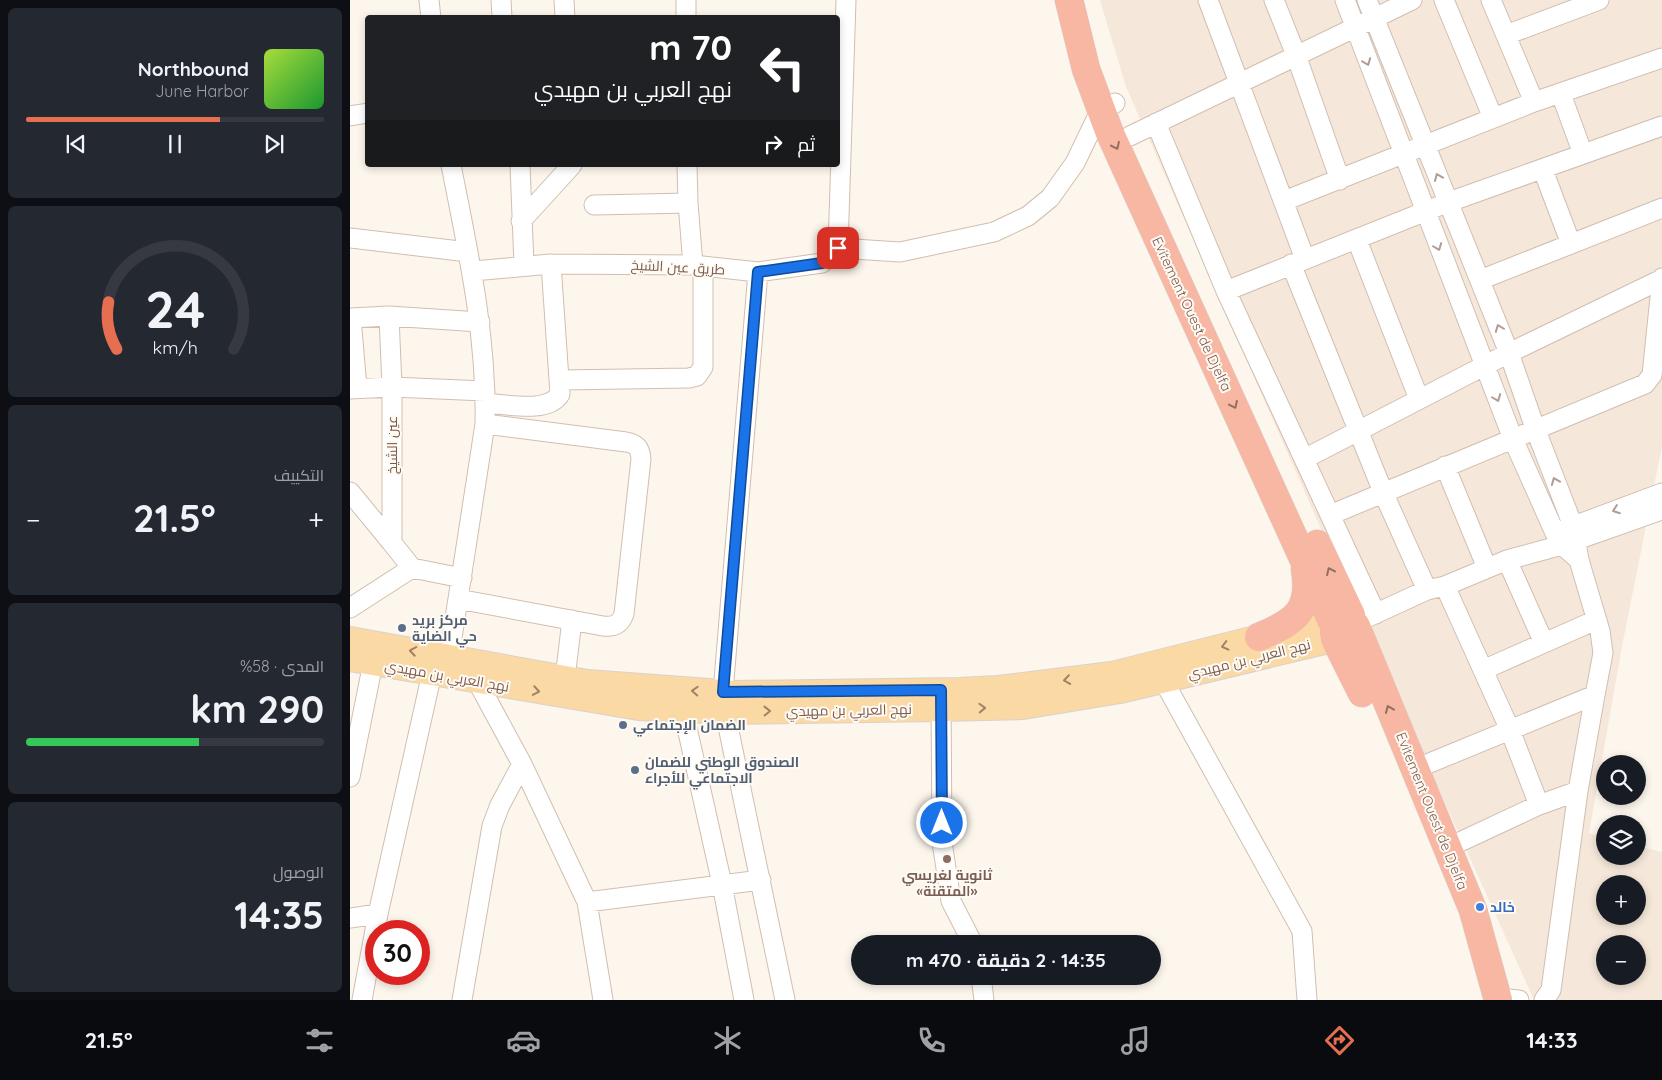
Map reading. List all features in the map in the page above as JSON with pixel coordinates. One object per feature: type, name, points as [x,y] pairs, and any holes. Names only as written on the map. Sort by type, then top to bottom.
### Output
[{"type":"highway","name":"Evitement Ouest de Djelfa","points":[[1069,0],[1086,69],[1108,107],[1304,557],[1345,624],[1347,660],[1435,857],[1456,917],[1498,1000]]},
{"type":"highway","name":"Evitement Ouest de Djelfa","points":[[1081,0],[1099,63],[1108,107],[1130,136],[1345,624],[1415,769],[1473,910],[1498,1000]]},
{"type":"highway","points":[[1259,637],[1283,627],[1301,612],[1308,594],[1304,557]]},
{"type":"main road","name":"نهج العربي بن مهيدي","points":[[350,659],[373,663],[565,678],[724,702],[941,700],[1023,707],[1120,691],[1158,672],[1259,637],[1345,624]]},
{"type":"main road","name":"نهج العربي بن مهيدي","points":[[1158,672],[1345,624]]},
{"type":"main road","name":"نهج العربي بن مهيدي","points":[[350,639],[442,668]]},
{"type":"main road","name":"نهج العربي بن مهيدي","points":[[477,672],[640,708],[683,710],[724,702]]},
{"type":"street","points":[[430,0],[431,15]]},
{"type":"street","points":[[501,0],[502,15]]},
{"type":"street","points":[[564,0],[565,15]]},
{"type":"street","points":[[686,0],[686,15]]},
{"type":"street","points":[[846,0],[838,248],[900,252],[994,232],[1028,216],[1050,198],[1075,163],[1108,107]]},
{"type":"street","points":[[1208,0],[1284,201],[1298,262],[1359,431],[1382,492],[1427,590]]},
{"type":"street","points":[[1274,0],[1296,55],[1340,180]]},
{"type":"street","points":[[1344,0],[1513,438],[1579,560],[1603,653],[1578,791],[1551,990],[1544,1000]]},
{"type":"street","points":[[1368,0],[1509,354],[1535,428],[1567,536]]},
{"type":"street","points":[[1130,136],[1412,0]]},
{"type":"street","points":[[1444,0],[1493,118]]},
{"type":"street","points":[[1491,0],[1534,102]]},
{"type":"street","points":[[1506,36],[1599,0]]},
{"type":"street","points":[[1284,201],[1534,102],[1662,58]]},
{"type":"street","points":[[1561,94],[1583,154]]},
{"type":"street","points":[[350,116],[365,114]]},
{"type":"street","points":[[1156,123],[1226,291],[1330,515],[1345,624],[1427,590],[1445,586],[1507,560],[1537,550],[1662,493]]},
{"type":"street","points":[[1226,291],[1425,214],[1449,202],[1662,126]]},
{"type":"street","points":[[362,1000],[378,914],[458,600],[485,424],[480,322],[473,271],[451,167]]},
{"type":"street","points":[[520,167],[524,265]]},
{"type":"street","points":[[522,221],[570,167]]},
{"type":"street","points":[[561,380],[689,378],[697,376],[703,367],[698,265],[688,203],[687,167]]},
{"type":"street","points":[[1543,170],[1571,244]]},
{"type":"street","points":[[594,204],[688,203]]},
{"type":"street","points":[[1480,280],[1662,208]]},
{"type":"street","points":[[350,238],[468,252]]},
{"type":"street","points":[[1357,240],[1419,400]]},
{"type":"street","name":"طريق عين الشيخ","points":[[473,271],[551,264],[698,265],[758,272],[822,263],[838,248]]},
{"type":"street","points":[[480,322],[389,316],[351,318],[354,388],[392,387],[485,397],[542,406],[550,404],[560,394],[561,380],[551,264]]},
{"type":"street","points":[[758,272],[724,702],[785,1000]]},
{"type":"street","points":[[1304,460],[1509,354],[1662,278]]},
{"type":"street","points":[[1330,515],[1650,380],[1662,278]]},
{"type":"street","name":"عين الشيخ","points":[[389,316],[392,387],[392,543]]},
{"type":"street","points":[[458,600],[614,626],[622,620],[640,450],[637,446],[626,442],[485,424]]},
{"type":"street","points":[[1446,466],[1487,568]]},
{"type":"street","points":[[350,492],[412,568],[462,578]]},
{"type":"street","points":[[1567,536],[1662,510]]},
{"type":"street","points":[[1507,560],[1544,643]]},
{"type":"street","points":[[350,608],[412,568]]},
{"type":"street","points":[[1445,586],[1510,730],[1539,805]]},
{"type":"street","points":[[565,678],[572,620]]},
{"type":"street","points":[[1483,670],[1596,620]]},
{"type":"street","points":[[350,777],[373,663]]},
{"type":"street","points":[[477,672],[587,902],[603,1000]]},
{"type":"street","points":[[1158,672],[1302,931],[1307,1000]]},
{"type":"street","points":[[1415,769],[1595,695]]},
{"type":"street","points":[[941,700],[942,842],[951,900],[968,935]]},
{"type":"street","points":[[683,710],[722,884],[744,1000]]},
{"type":"street","points":[[462,1000],[492,826],[500,805],[522,764]]},
{"type":"street","points":[[1447,848],[1539,805],[1578,791]]},
{"type":"street","points":[[587,902],[761,880]]},
{"type":"street","points":[[350,918],[378,914]]},
{"type":"street","points":[[982,985],[984,1000]]},
{"type":"shaded area","points":[[1100,0],[1662,0],[1662,446],[1623,641],[1603,755],[1596,755],[1596,793],[1589,833],[1596,835],[1596,865],[1646,865],[1646,848],[1662,852],[1662,1000],[1534,1000],[1314,513],[1126,87]]},
{"type":"place","name":"مركز بريد حي الضاية","points":[[402,628]]},
{"type":"place","name":"الضمان الإجتماعي","points":[[623,725]]},
{"type":"place","name":"الصندوق الوطني للضمان الاجتماعي للأجراء","points":[[635,770]]},
{"type":"place","name":"ثانوية لغريسي «المتقنة»","points":[[947,859]]},
{"type":"place","name":"خالد","points":[[1480,907]]},
{"type":"route","points":[[838,248],[822,263],[758,272],[723,692],[941,690],[942,823]]}]
